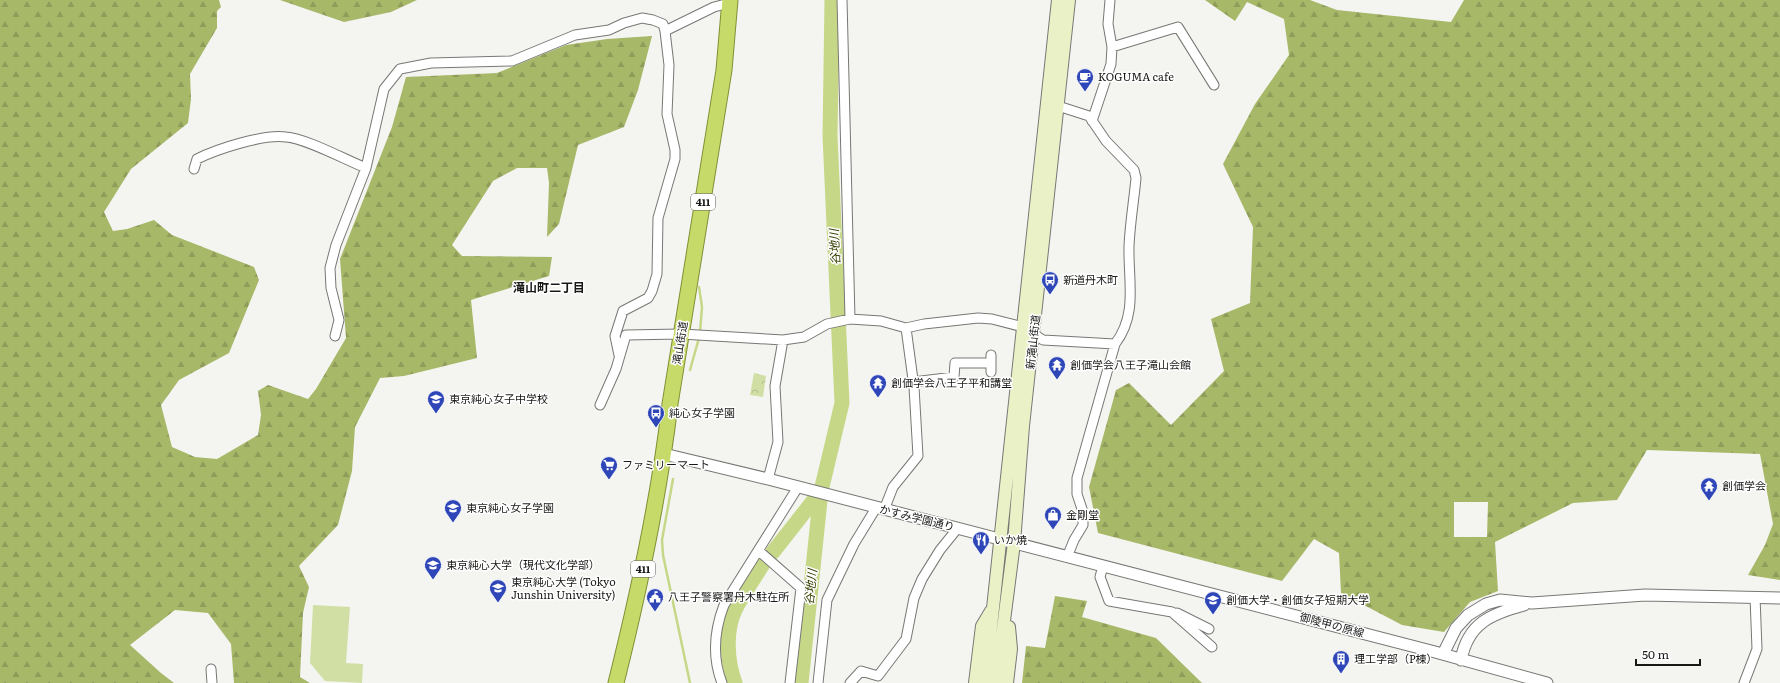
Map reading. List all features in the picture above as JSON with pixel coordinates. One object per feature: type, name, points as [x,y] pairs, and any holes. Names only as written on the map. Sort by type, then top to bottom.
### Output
[{"type":"highway","name":"滝山街道","points":[[616,683],[636,605],[664,454],[670,404],[724,70],[730,2]]},
{"type":"main road","name":"新滝山街道","points":[[985,683],[1000,540],[1058,106],[1060,29],[1058,0]]},
{"type":"main road","name":"新滝山街道","points":[[996,683],[1014,543],[1028,330],[1060,29],[1069,0]]},
{"type":"main road","points":[[1007,602],[1011,649],[1007,683]]},
{"type":"main road","points":[[975,683],[982,626],[993,607]]},
{"type":"street","points":[[842,0],[849,319]]},
{"type":"street","points":[[1092,121],[1111,64],[1112,47],[1108,24],[1110,0]]},
{"type":"street","points":[[666,31],[714,7],[730,2]]},
{"type":"street","points":[[335,336],[339,320],[331,288],[330,268],[336,245],[366,168],[384,89],[400,70],[430,63],[512,61],[575,34],[609,30],[624,23],[642,18],[663,24],[666,31],[669,65],[667,114],[675,150],[675,159],[658,218],[657,274],[652,291],[648,298],[623,312],[615,336],[620,357]]},
{"type":"street","points":[[1112,47],[1178,27],[1214,85]]},
{"type":"street","points":[[1058,106],[1089,116],[1106,142],[1134,170],[1136,178],[1129,244],[1132,298],[1130,310],[1123,334],[1115,344],[1077,478],[1077,494],[1082,512],[1083,525],[1067,556]]},
{"type":"street","points":[[194,169],[197,159],[212,151],[249,142],[286,136],[366,168]]},
{"type":"street","points":[[600,405],[616,369],[626,335],[681,334],[783,340],[804,337],[827,324],[849,319],[881,321],[906,328],[924,324],[978,318],[992,319],[1028,330],[1043,340],[1115,344]]},
{"type":"street","points":[[818,683],[827,600],[854,544],[880,509],[892,487],[918,456],[913,382],[906,328]]},
{"type":"street","points":[[768,479],[778,442],[775,386],[783,340]]},
{"type":"street","points":[[913,382],[954,377],[955,363],[991,363]]},
{"type":"street","points":[[664,454],[801,488],[724,605],[718,620],[715,644],[716,663],[722,683]]},
{"type":"street","name":"かすみ学園通り","points":[[801,488],[1000,540]]},
{"type":"street","points":[[850,683],[861,672],[878,676],[906,639],[914,598],[922,579],[940,550],[957,528]]},
{"type":"street","name":"御陵甲の原線","points":[[1000,540],[1067,556],[1442,654],[1547,683]]},
{"type":"street","points":[[759,551],[801,588],[790,683]]},
{"type":"street","points":[[1103,566],[1100,577],[1109,601],[1172,612],[1209,629]]},
{"type":"street","points":[[1461,660],[1468,638],[1476,628],[1500,611],[1532,603],[1645,594],[1780,598]]},
{"type":"street","points":[[1744,683],[1757,649],[1755,597]]},
{"type":"street","points":[[1442,654],[1460,624],[1468,615],[1486,604],[1500,600],[1532,603]]},
{"type":"street","points":[[1172,612],[1212,647]]},
{"type":"street","points":[[212,669],[212,683]]},
{"type":"green space","points":[[0,0],[219,0],[221,7],[217,11],[217,28],[190,74],[191,99],[188,123],[131,169],[104,212],[113,231],[127,229],[154,220],[172,235],[254,267],[259,280],[229,353],[179,380],[161,405],[172,447],[195,457],[217,459],[258,435],[261,415],[258,391],[268,385],[308,399],[316,389],[346,338],[340,259],[392,127],[406,77],[497,73],[566,45],[607,39],[652,36],[638,90],[624,127],[578,145],[559,224],[547,237],[549,183],[547,168],[517,168],[493,181],[452,245],[462,256],[552,257],[549,276],[471,300],[477,358],[404,376],[380,378],[355,427],[352,471],[338,525],[299,566],[309,587],[303,613],[300,677],[310,683],[234,683],[231,644],[208,613],[175,610],[130,645],[174,683],[0,683]]},
{"type":"green space","points":[[280,0],[417,0],[391,12],[344,22]]},
{"type":"green space","points":[[1205,0],[1310,0],[1337,10],[1451,22],[1464,0],[1780,0],[1780,580],[1748,575],[1765,545],[1773,524],[1760,454],[1647,450],[1617,500],[1573,503],[1495,542],[1498,591],[1470,602],[1444,632],[1402,625],[1341,593],[1339,553],[1314,539],[1282,581],[1098,533],[1089,487],[1116,390],[1129,383],[1171,425],[1224,371],[1211,319],[1250,303],[1253,227],[1223,164],[1255,104],[1289,55],[1284,19],[1247,2],[1235,21]],"holes":[[[1454,502],[1488,502],[1487,537],[1454,537]]]},
{"type":"green space","points":[[754,373],[766,376],[763,397],[750,395]]},
{"type":"green space","points":[[1055,596],[1087,601],[1082,617],[1156,638],[1202,683],[1022,683],[1026,646],[1045,648]]},
{"type":"green space","points":[[313,605],[350,607],[346,663],[363,664],[362,683],[325,681],[310,663]]},
{"type":"waterway","name":"谷地川","points":[[801,683],[821,491],[842,403],[830,136],[832,0]]},
{"type":"waterway","points":[[699,287],[702,307],[700,332]]},
{"type":"waterway","points":[[690,370],[699,338]]},
{"type":"waterway","points":[[673,479],[662,540],[663,555],[690,683]]},
{"type":"waterway","name":"谷地川","points":[[773,552],[821,491]]},
{"type":"waterway","name":"谷地川","points":[[735,683],[730,665],[728,646],[728,637],[732,618],[738,604],[763,564]]},
{"type":"place","name":"KOGUMA cafe","points":[[1085,92]]},
{"type":"place","name":"新道丹木町","points":[[1050,295]]},
{"type":"place","name":"創価学会八王子滝山会館","points":[[1057,380]]},
{"type":"place","name":"創価学会八王子平和講堂","points":[[878,398]]},
{"type":"place","name":"東京純心女子中学校","points":[[436,414]]},
{"type":"place","name":"純心女子学園","points":[[656,428]]},
{"type":"place","name":"ファミリーマート","points":[[609,480]]},
{"type":"place","name":"創価学会","points":[[1709,501]]},
{"type":"place","name":"東京純心女子学園","points":[[453,523]]},
{"type":"place","name":"金剛堂","points":[[1053,530]]},
{"type":"place","name":"いか焼","points":[[981,555]]},
{"type":"place","name":"東京純心大学（現代文化学部）","points":[[433,580]]},
{"type":"place","name":"東京純心大学 (Tokyo Junshin University)","points":[[498,603]]},
{"type":"place","name":"八王子警察署丹木駐在所","points":[[655,612]]},
{"type":"place","name":"創価大学・創価女子短期大学","points":[[1213,615]]},
{"type":"place","name":"理工学部（P棟）","points":[[1341,674]]},
{"type":"district","name":"滝山町二丁目","points":[[549,288]]}]
